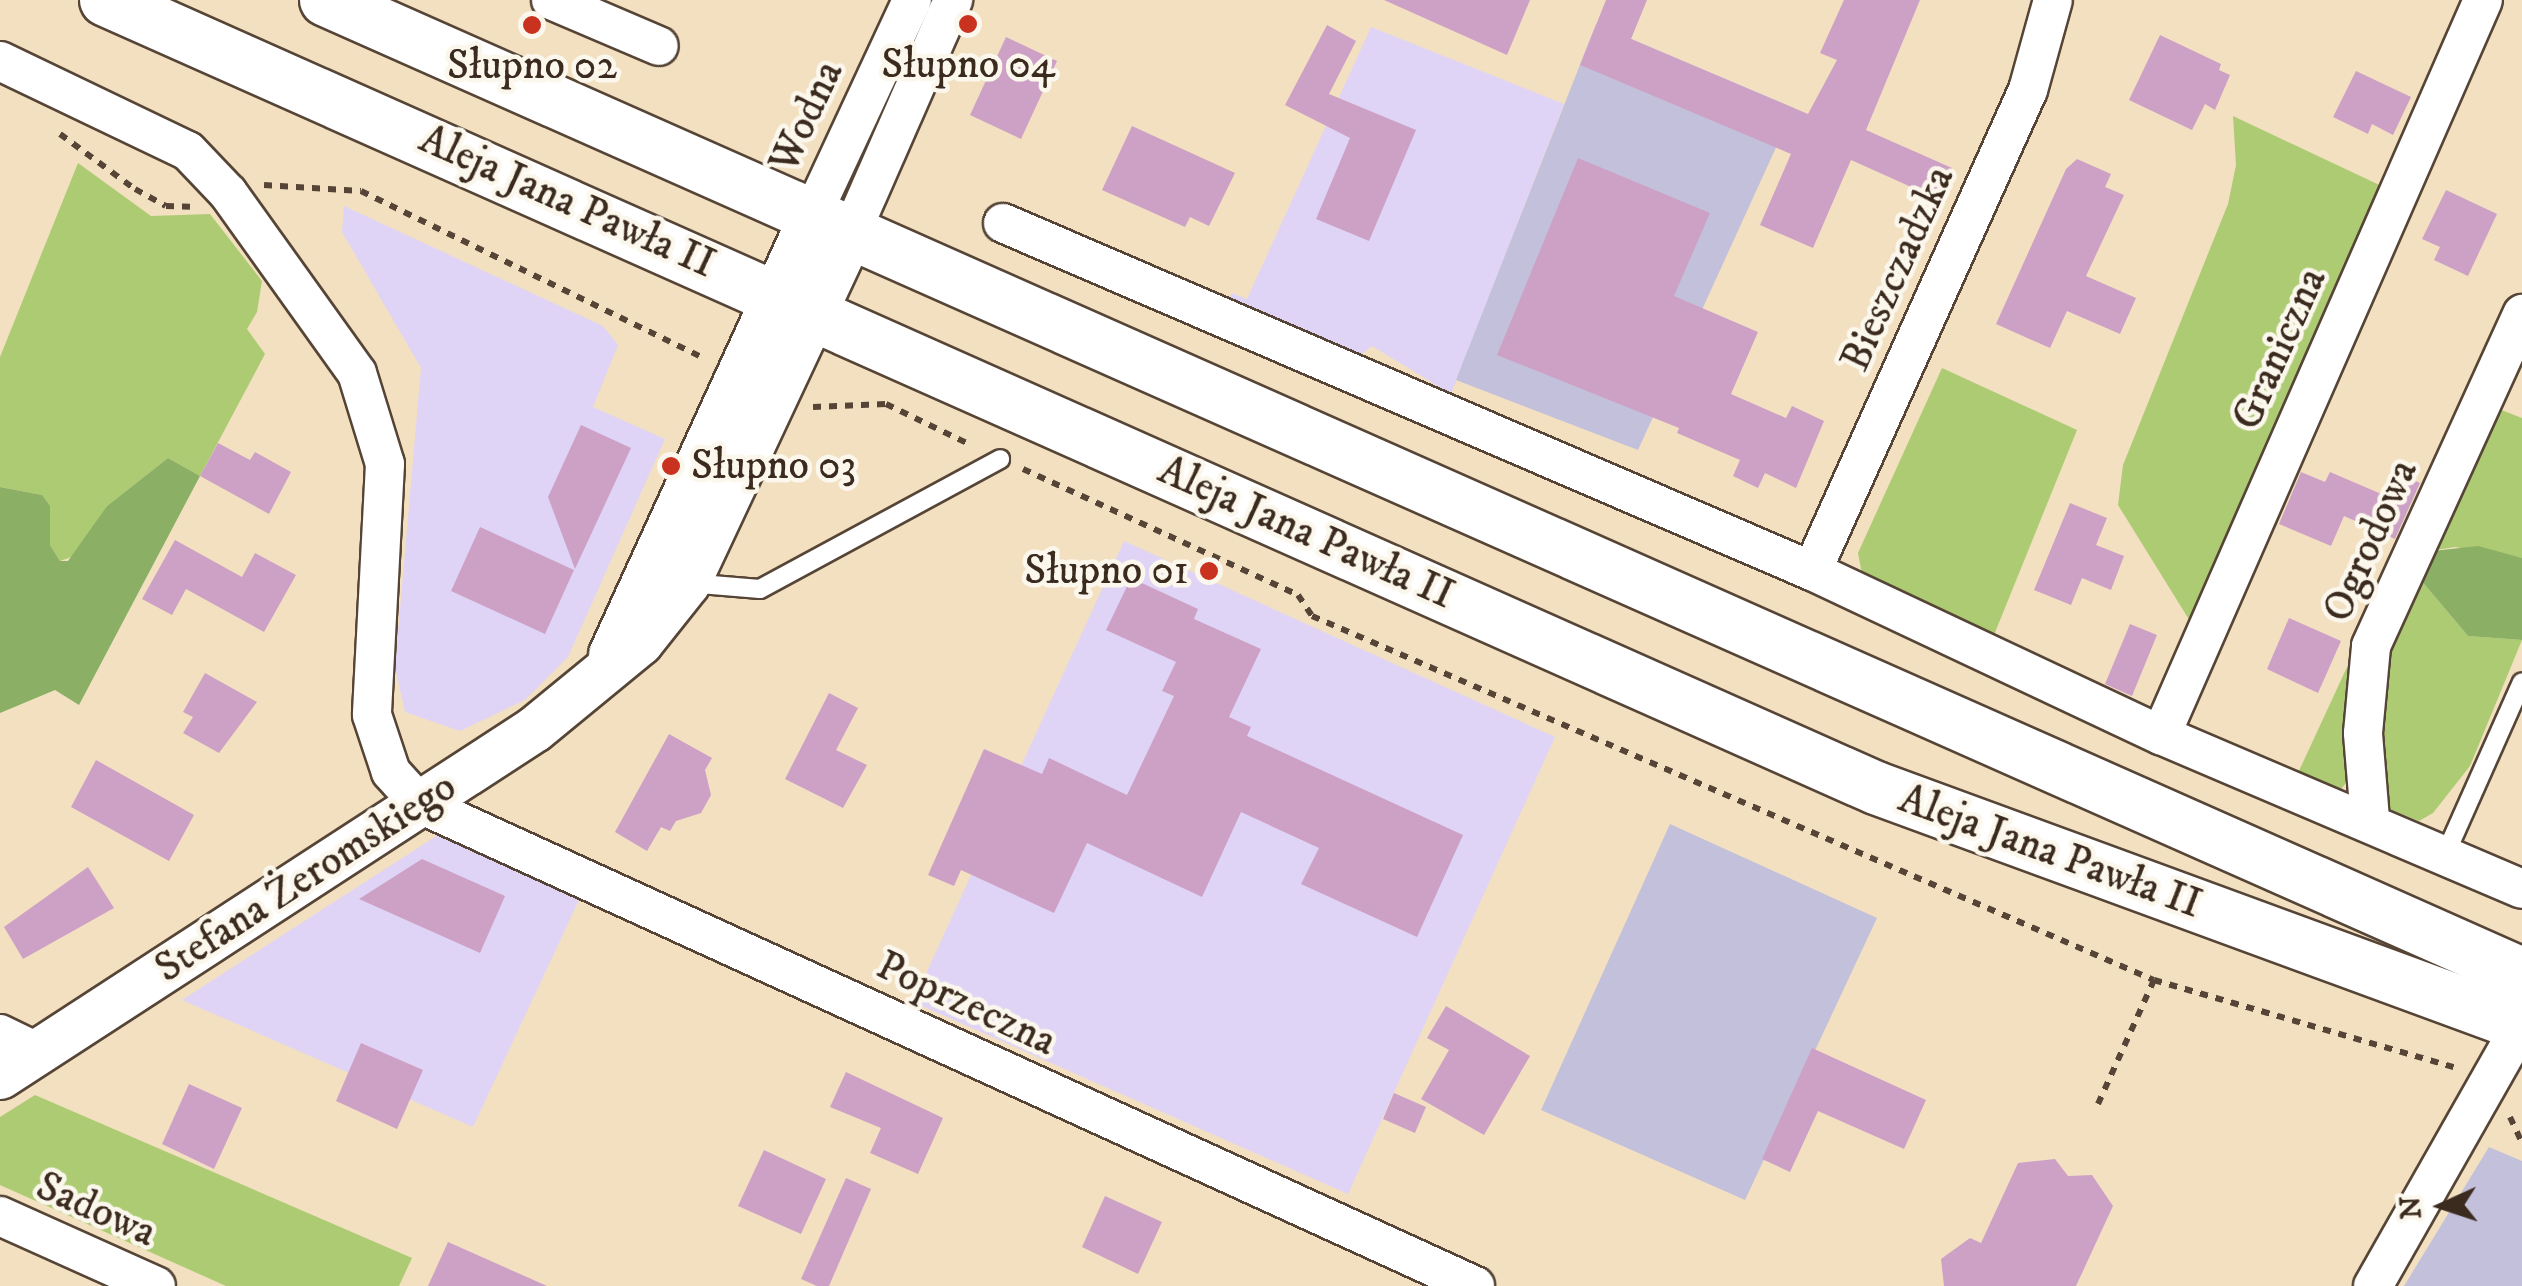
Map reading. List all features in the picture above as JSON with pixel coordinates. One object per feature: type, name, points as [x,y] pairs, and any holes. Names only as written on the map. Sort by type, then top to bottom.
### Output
[{"type":"main road","name":"Aleja Jana Pawła II","points":[[106,0],[1876,788],[2522,1025]]},
{"type":"main road","name":"Aleja Jana Pawła II","points":[[326,0],[2522,974]]},
{"type":"street","points":[[551,0],[659,46]]},
{"type":"street","name":"Wodna","points":[[830,226],[912,0]]},
{"type":"street","name":"Wodna","points":[[830,226],[953,0]]},
{"type":"street","name":"Bieszczadzka","points":[[1812,571],[2028,90],[2053,0]]},
{"type":"street","name":"Graniczna","points":[[2161,735],[2483,0]]},
{"type":"street","points":[[0,61],[188,151],[228,193],[357,372],[385,464],[372,715],[391,772],[420,804]]},
{"type":"street","points":[[1003,222],[1812,571],[2161,735],[2370,819],[2522,889]]},
{"type":"street","points":[[795,305],[830,226]]},
{"type":"street","name":"Stefana Żeromskiego","points":[[0,1076],[19,1043],[420,804],[534,729],[640,642],[687,583],[795,305]]},
{"type":"street","name":"Stefana Żeromskiego","points":[[604,669],[795,305]]},
{"type":"street","name":"Ogrodowa","points":[[2370,819],[2363,734],[2371,646],[2522,314]]},
{"type":"street","name":"Poprzeczna","points":[[420,804],[1474,1286]]},
{"type":"street","points":[[2373,1286],[2522,1025]]},
{"type":"street","name":"Sadowa","points":[[0,1216],[156,1286]]},
{"type":"lane","points":[[687,583],[760,589],[1000,458]]},
{"type":"lane","points":[[2445,854],[2522,682]]},
{"type":"path","points":[[47,125],[166,206],[198,206],[228,193],[298,184],[361,191],[712,362]]},
{"type":"path","points":[[807,407],[886,404],[1298,595],[1312,616],[2154,980],[2493,1079],[2522,1143]]},
{"type":"path","points":[[2098,1104],[2154,980]]},
{"type":"shaded area","points":[[1596,24],[1794,108],[1638,450],[1456,380]]},
{"type":"shaded area","points":[[1371,27],[1564,104],[1451,394],[1372,346],[1354,360],[1224,307],[1232,293],[1247,299]]},
{"type":"shaded area","points":[[344,206],[603,326],[618,345],[593,407],[665,439],[568,657],[525,700],[460,731],[405,712],[395,667],[421,368],[342,232]]},
{"type":"shaded area","points":[[1124,541],[1555,737],[1348,1194],[913,1002]]},
{"type":"shaded area","points":[[1670,824],[1877,918],[1745,1200],[1541,1110]]},
{"type":"shaded area","points":[[438,835],[579,900],[473,1127],[182,1000]]},
{"type":"shaded area","points":[[2489,1147],[2522,1161],[2522,1286],[2404,1286]]},
{"type":"green space","points":[[2233,116],[2388,189],[2193,626],[2118,505],[2123,465],[2228,204],[2236,165]]},
{"type":"green space","points":[[78,163],[151,216],[210,214],[262,281],[257,312],[247,329],[265,354],[200,476],[168,458],[107,506],[77,555],[60,561],[50,545],[50,507],[42,495],[0,487],[0,357]]},
{"type":"green space","points":[[1942,368],[2077,430],[1994,635],[1862,574],[1858,553]]},
{"type":"green space","points":[[2491,406],[2522,418],[2522,558],[2455,547],[2424,552]]},
{"type":"green space","points":[[168,458],[200,476],[79,705],[55,690],[0,713],[0,487],[42,495],[50,506],[50,545],[60,561],[68,561],[107,506]]},
{"type":"green space","points":[[2478,546],[2522,558],[2522,640],[2468,636],[2414,572],[2424,552]]},
{"type":"green space","points":[[2414,572],[2468,636],[2522,640],[2470,766],[2433,813],[2419,821],[2384,807],[2375,709],[2380,646]]},
{"type":"green space","points":[[2354,652],[2352,775],[2339,792],[2298,773]]},
{"type":"green space","points":[[35,1095],[412,1258],[399,1286],[226,1286],[0,1185],[0,1117]]},
{"type":"building","points":[[1384,0],[1530,0],[1507,55]]},
{"type":"building","points":[[1606,0],[1647,0],[1631,39],[1808,114],[1837,60],[1820,53],[1844,0],[1920,0],[1866,130],[1952,168],[1938,199],[1851,160],[1813,248],[1760,225],[1791,154],[1580,65]]},
{"type":"building","points":[[1327,25],[1356,41],[1329,94],[1416,130],[1369,241],[1316,219],[1350,138],[1285,105]]},
{"type":"building","points":[[2160,35],[2221,64],[2219,70],[2230,75],[2215,110],[2205,104],[2192,130],[2129,100]]},
{"type":"building","points":[[1006,37],[1057,61],[1021,139],[970,115]]},
{"type":"building","points":[[2356,71],[2411,97],[2393,135],[2372,124],[2368,134],[2333,117]]},
{"type":"building","points":[[1132,126],[1235,173],[1209,226],[1190,217],[1185,227],[1102,190]]},
{"type":"building","points":[[1578,158],[1710,213],[1674,296],[1758,332],[1731,394],[1786,418],[1792,406],[1824,421],[1796,488],[1765,473],[1758,488],[1733,476],[1740,460],[1677,433],[1679,428],[1497,355]]},
{"type":"building","points":[[2077,159],[2111,174],[2105,187],[2124,195],[2086,276],[2136,298],[2120,334],[2067,311],[2050,348],[1996,324],[2066,169]]},
{"type":"building","points":[[2446,190],[2497,214],[2468,276],[2434,260],[2440,247],[2422,239]]},
{"type":"building","points":[[581,425],[631,448],[575,569],[548,497]]},
{"type":"building","points":[[218,443],[250,460],[255,452],[291,472],[269,514],[200,476]]},
{"type":"building","points":[[2301,472],[2325,482],[2330,472],[2386,496],[2397,472],[2420,483],[2395,539],[2344,516],[2331,546],[2279,524]]},
{"type":"building","points":[[2070,503],[2107,518],[2096,545],[2124,556],[2111,590],[2082,578],[2071,605],[2034,590]]},
{"type":"building","points":[[480,527],[574,570],[545,634],[451,591]]},
{"type":"building","points":[[175,540],[242,577],[255,553],[296,575],[264,632],[186,589],[172,615],[142,599]]},
{"type":"building","points":[[1131,578],[1198,609],[1194,619],[1261,649],[1229,717],[1251,727],[1247,736],[1463,835],[1417,937],[1301,884],[1319,848],[1241,812],[1202,897],[1087,843],[1054,913],[961,870],[954,886],[928,875],[984,749],[1042,774],[1049,758],[1127,795],[1174,696],[1162,691],[1176,662],[1106,630]]},
{"type":"building","points":[[2289,618],[2341,641],[2318,693],[2267,669]]},
{"type":"building","points":[[2130,624],[2157,635],[2132,696],[2105,684]]},
{"type":"building","points":[[205,673],[257,702],[219,753],[183,733],[193,717],[183,712]]},
{"type":"building","points":[[829,693],[858,708],[836,750],[867,765],[843,808],[785,779]]},
{"type":"building","points":[[669,734],[712,758],[705,770],[711,795],[701,813],[676,821],[670,831],[661,827],[647,851],[615,832]]},
{"type":"building","points":[[96,760],[194,815],[169,861],[71,807]]},
{"type":"building","points":[[422,859],[505,896],[480,953],[359,899]]},
{"type":"building","points":[[88,867],[114,908],[23,959],[4,927]]},
{"type":"building","points":[[1446,1006],[1530,1056],[1484,1135],[1421,1099],[1449,1050],[1427,1038]]},
{"type":"building","points":[[361,1043],[423,1070],[397,1129],[336,1101]]},
{"type":"building","points":[[1812,1048],[1926,1100],[1904,1149],[1818,1111],[1790,1172],[1762,1159]]},
{"type":"building","points":[[846,1072],[943,1118],[918,1174],[870,1153],[881,1128],[830,1107]]},
{"type":"building","points":[[189,1084],[242,1108],[214,1169],[162,1144]]},
{"type":"building","points":[[1394,1093],[1426,1107],[1415,1133],[1383,1119]]},
{"type":"building","points":[[764,1150],[826,1179],[801,1234],[738,1206]]},
{"type":"building","points":[[2055,1159],[2068,1176],[2092,1175],[2113,1206],[2076,1286],[1944,1286],[1941,1259],[1970,1238],[1981,1243],[2018,1163]]},
{"type":"building","points":[[846,1178],[871,1189],[829,1286],[817,1286],[801,1279]]},
{"type":"building","points":[[1105,1196],[1162,1222],[1138,1274],[1082,1247]]},
{"type":"building","points":[[448,1242],[547,1286],[428,1286]]},
{"type":"place","name":"Słupno 04","points":[[968,24]]},
{"type":"place","name":"Słupno 02","points":[[532,25]]},
{"type":"place","name":"Słupno 03","points":[[671,466]]},
{"type":"place","name":"Słupno 01","points":[[1209,571]]}]
